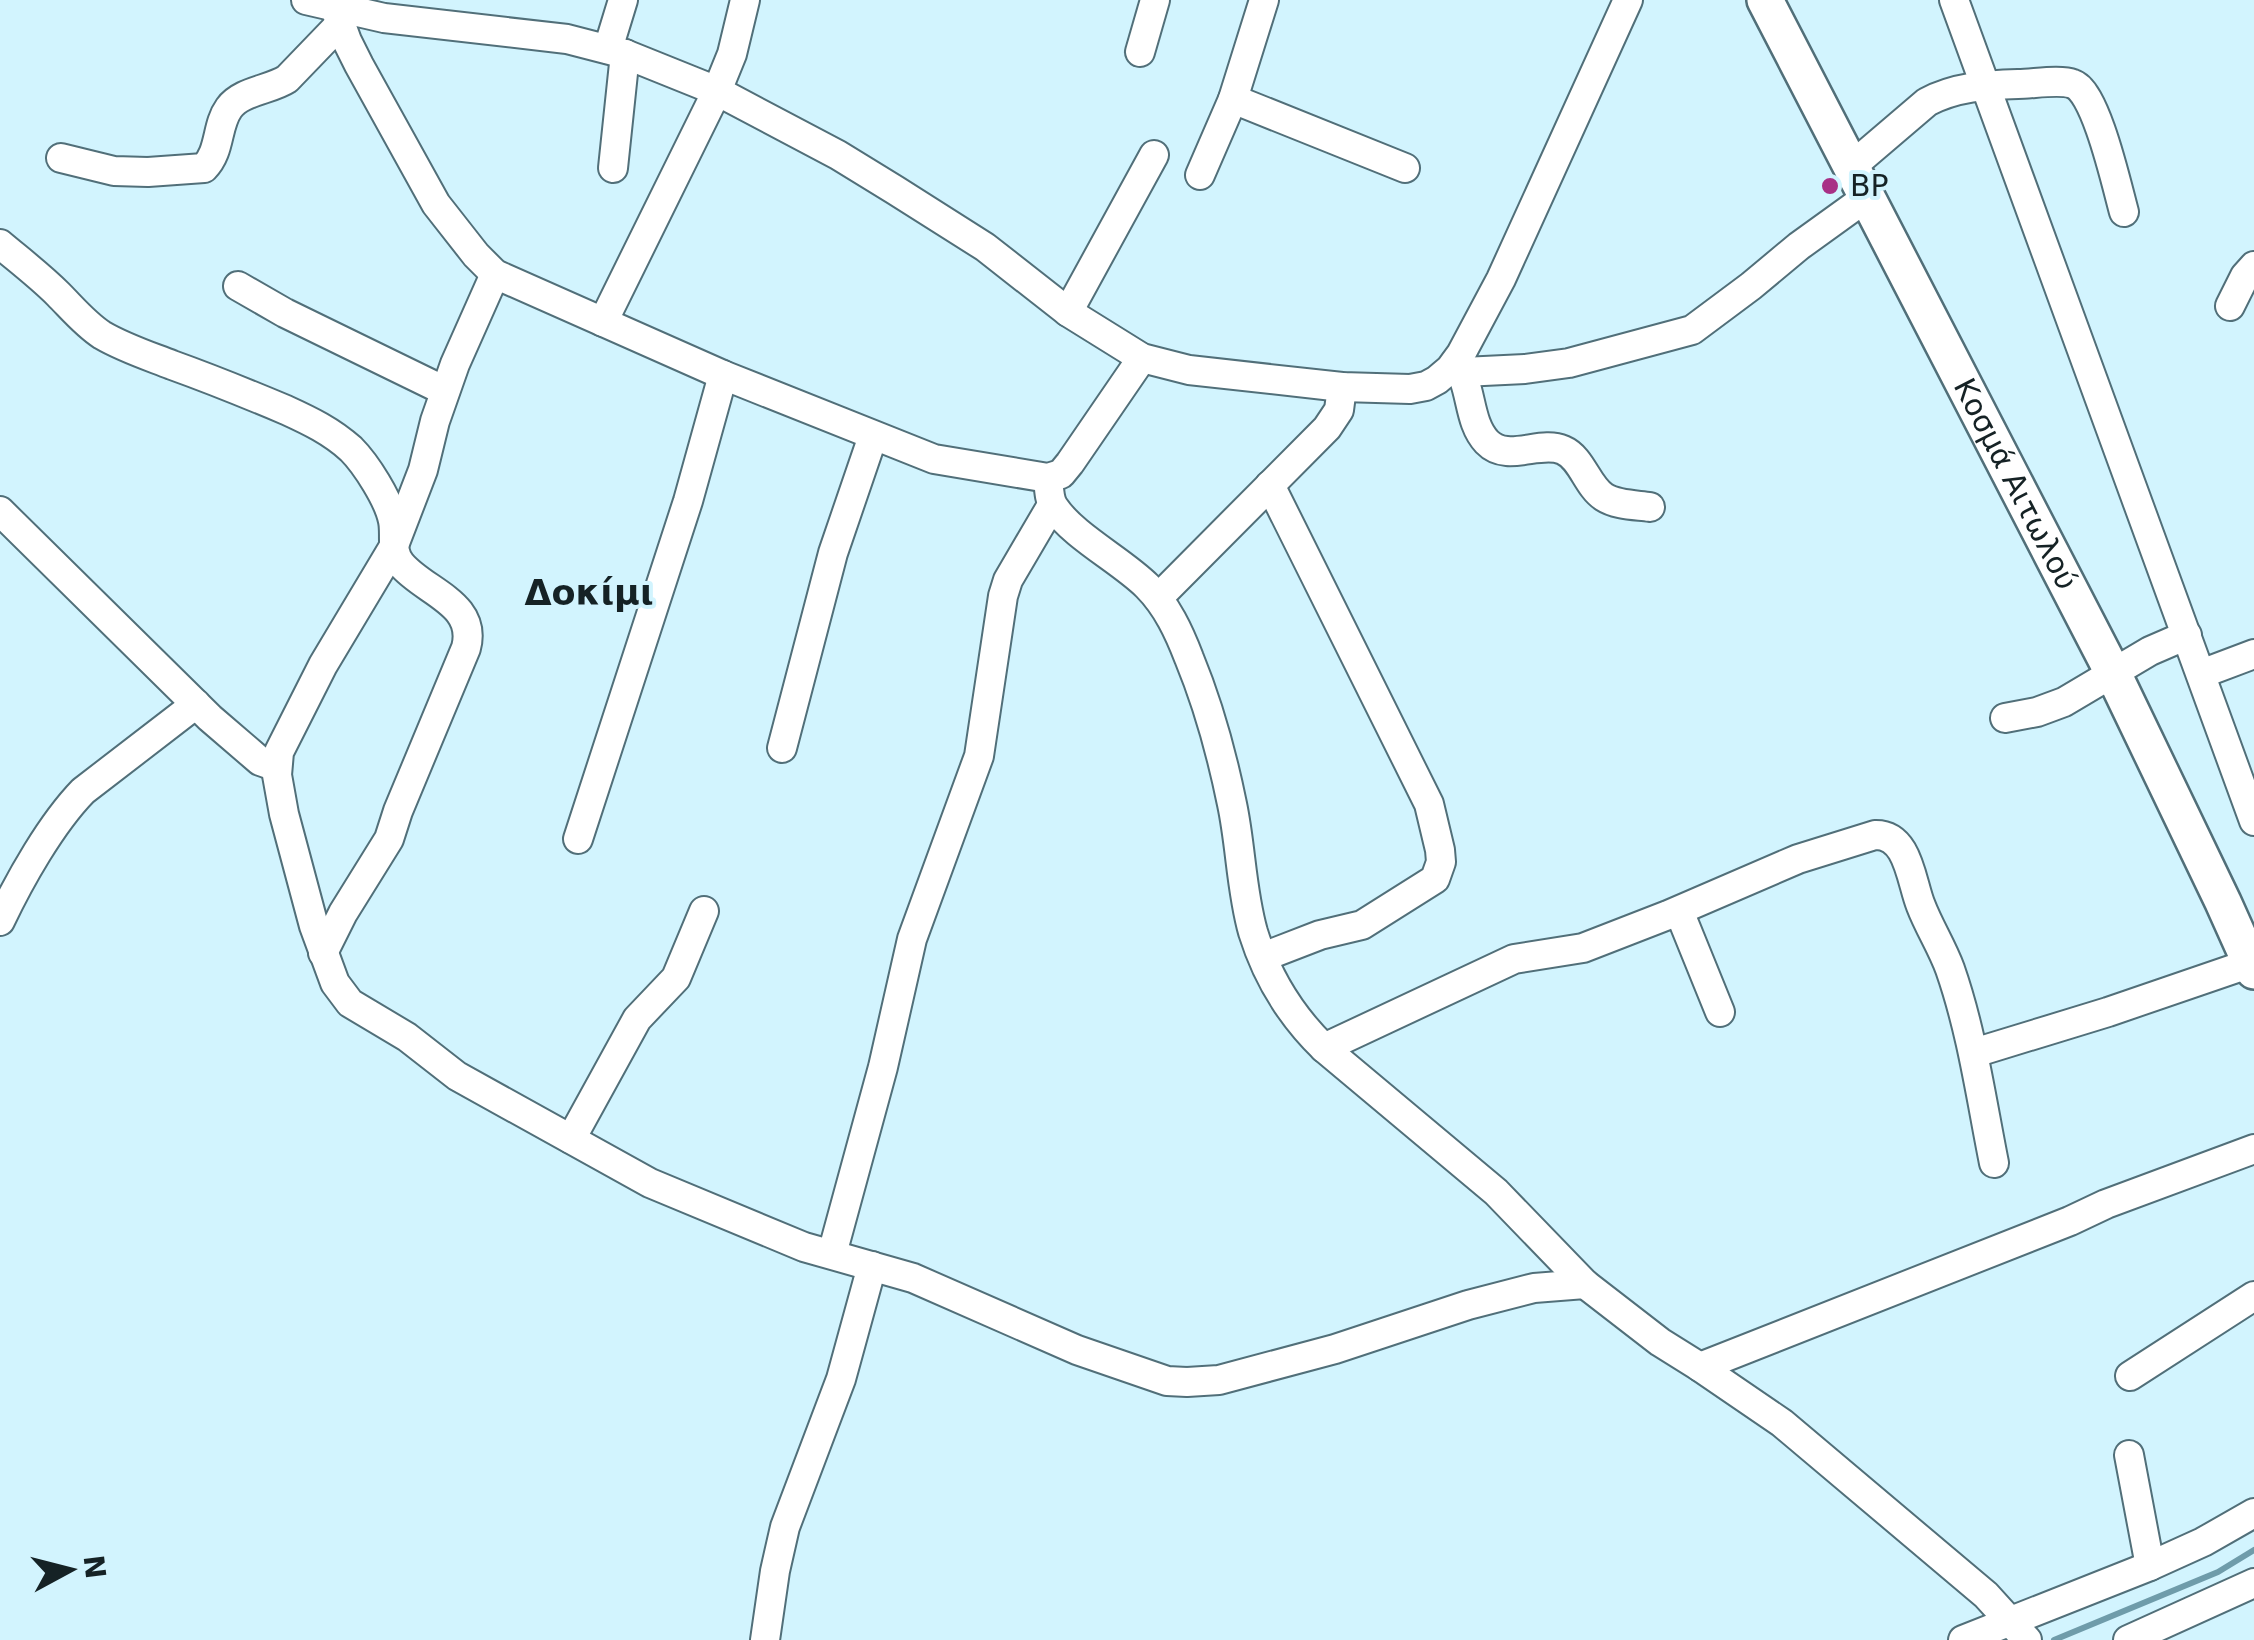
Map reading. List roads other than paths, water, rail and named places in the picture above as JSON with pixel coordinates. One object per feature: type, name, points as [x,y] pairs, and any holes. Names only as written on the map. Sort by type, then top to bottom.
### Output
[{"type":"main road","name":"Κοσμά Αιτωλού","points":[[1766,0],[2113,673],[2252,967]]},
{"type":"street","points":[[306,0],[338,16],[386,9],[567,40],[616,51],[718,91],[838,154],[985,247],[1068,312],[1142,358],[1189,370],[1342,387],[1423,387],[1459,368],[1512,370],[1569,363],[1698,327],[1799,246],[1926,102],[1984,85],[2070,83],[2084,91],[2099,124],[2124,212]]},
{"type":"street","points":[[614,168],[616,51],[623,0]]},
{"type":"street","points":[[603,322],[718,91],[732,54],[744,0]]},
{"type":"street","points":[[1140,52],[1155,0]]},
{"type":"street","points":[[1200,175],[1233,99],[1264,0]]},
{"type":"street","points":[[1628,0],[1459,368],[1488,443],[1511,451],[1560,448],[1571,456],[1600,495],[1650,508]]},
{"type":"street","points":[[1954,0],[2254,821]]},
{"type":"street","points":[[60,158],[114,171],[204,168],[214,154],[228,109],[239,99],[287,79],[338,16]]},
{"type":"street","points":[[338,16],[359,65],[436,204],[494,274],[873,436],[934,459],[1050,492],[1082,534],[1158,598],[1184,646],[1232,804],[1254,932],[1289,1009],[1324,1048],[1496,1192],[1586,1284],[1660,1342],[1782,1423],[1986,1595],[2020,1633]]},
{"type":"street","points":[[1233,99],[1405,168]]},
{"type":"street","points":[[1068,312],[1154,155]]},
{"type":"street","points":[[0,244],[102,335],[328,430],[368,470],[392,517],[397,560],[459,610],[468,626],[468,641],[388,839],[323,954]]},
{"type":"street","points":[[2230,306],[2244,276],[2254,266]]},
{"type":"street","points":[[494,274],[445,391],[423,470],[393,548],[333,648],[279,752],[277,768],[284,814],[314,926],[335,984],[350,1003],[407,1037],[457,1076],[650,1182],[804,1246],[914,1278],[1077,1350],[1167,1381],[1219,1380],[1286,1364],[1468,1304],[1534,1288],[1586,1284]]},
{"type":"street","points":[[238,286],[445,391]]},
{"type":"street","points":[[832,1254],[883,1067],[912,940],[978,756],[1008,580],[1050,492],[1142,358]]},
{"type":"street","points":[[578,838],[688,501],[723,375]]},
{"type":"street","points":[[1158,598],[1330,424],[1339,410],[1342,387]]},
{"type":"street","points":[[782,748],[833,553],[873,436]]},
{"type":"street","points":[[1263,957],[1362,924],[1435,880],[1441,862],[1430,804],[1270,485]]},
{"type":"street","points":[[0,511],[196,704],[260,761],[277,768]]},
{"type":"street","points":[[2005,718],[2051,707],[2087,690],[2150,650],[2187,635]]},
{"type":"street","points":[[2201,674],[2254,654]]},
{"type":"street","points":[[0,920],[67,808],[196,704]]},
{"type":"street","points":[[1324,1048],[1514,959],[1583,948],[1798,860],[1885,835],[1900,846],[1920,904],[1950,967],[1974,1053],[1994,1163]]},
{"type":"street","points":[[572,1139],[636,1019],[676,978],[704,911]]},
{"type":"street","points":[[1679,911],[1720,1012]]},
{"type":"street","points":[[1974,1053],[2252,967]]},
{"type":"street","points":[[1700,1367],[2106,1204],[2254,1149]]},
{"type":"street","points":[[765,1640],[785,1527],[842,1379],[872,1266]]},
{"type":"street","points":[[2130,1376],[2254,1296]]},
{"type":"street","points":[[2128,1455],[2150,1566]]},
{"type":"street","points":[[1963,1640],[2020,1633],[2254,1514]]},
{"type":"street","points":[[2128,1640],[2254,1583]]},
{"type":"waterway","points":[[2054,1640],[2218,1572],[2254,1550]]},
{"type":"place","name":"BP","points":[[1830,186]]},
{"type":"district","name":"Δοκίμι","points":[[589,593]]}]
